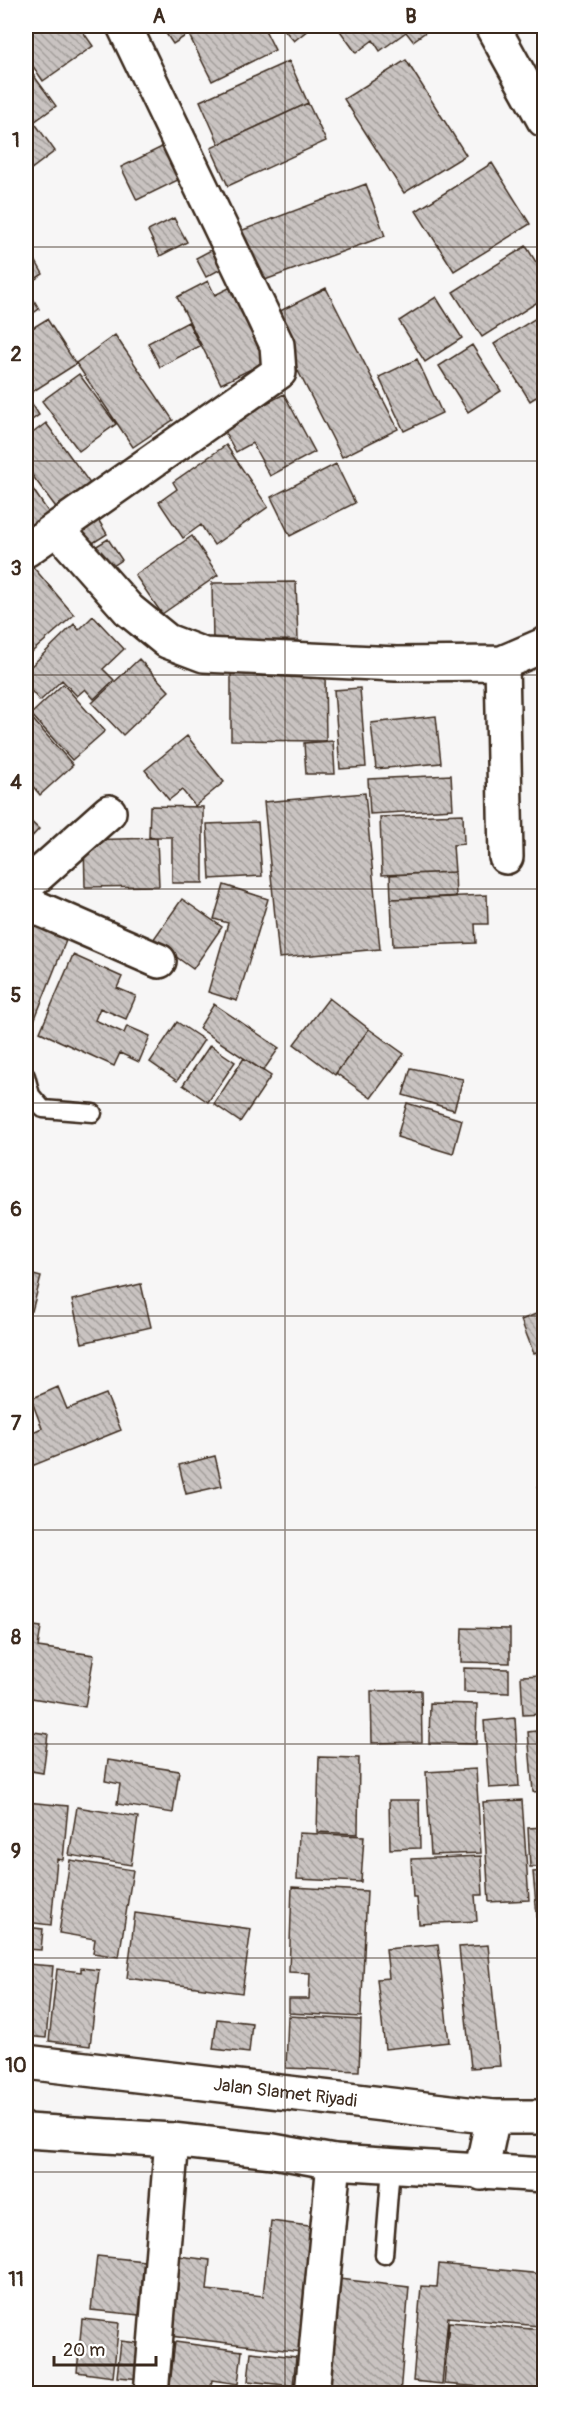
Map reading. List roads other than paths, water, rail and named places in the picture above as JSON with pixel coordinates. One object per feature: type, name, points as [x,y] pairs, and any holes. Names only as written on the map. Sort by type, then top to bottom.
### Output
[{"type":"street","points":[[26,550],[279,372],[277,345],[124,26]]},
{"type":"street","points":[[492,26],[544,120]]},
{"type":"street","points":[[57,529],[129,610],[167,641],[204,655],[396,664],[502,663],[544,645]]},
{"type":"street","points":[[502,663],[506,857]]},
{"type":"street","points":[[26,886],[109,812]]},
{"type":"street","points":[[26,903],[159,961]]},
{"type":"street","name":"Jalan Slamet Riyadi","points":[[26,2062],[493,2117],[544,2117]]},
{"type":"street","points":[[481,2173],[493,2117]]},
{"type":"street","points":[[26,2131],[172,2140],[273,2151],[334,2162],[391,2167],[544,2175]]},
{"type":"street","points":[[151,2394],[172,2140]]},
{"type":"street","points":[[312,2394],[334,2162]]},
{"type":"lane","points":[[26,1076],[31,1095],[43,1109],[93,1113]]},
{"type":"lane","points":[[384,2255],[391,2167]]}]
